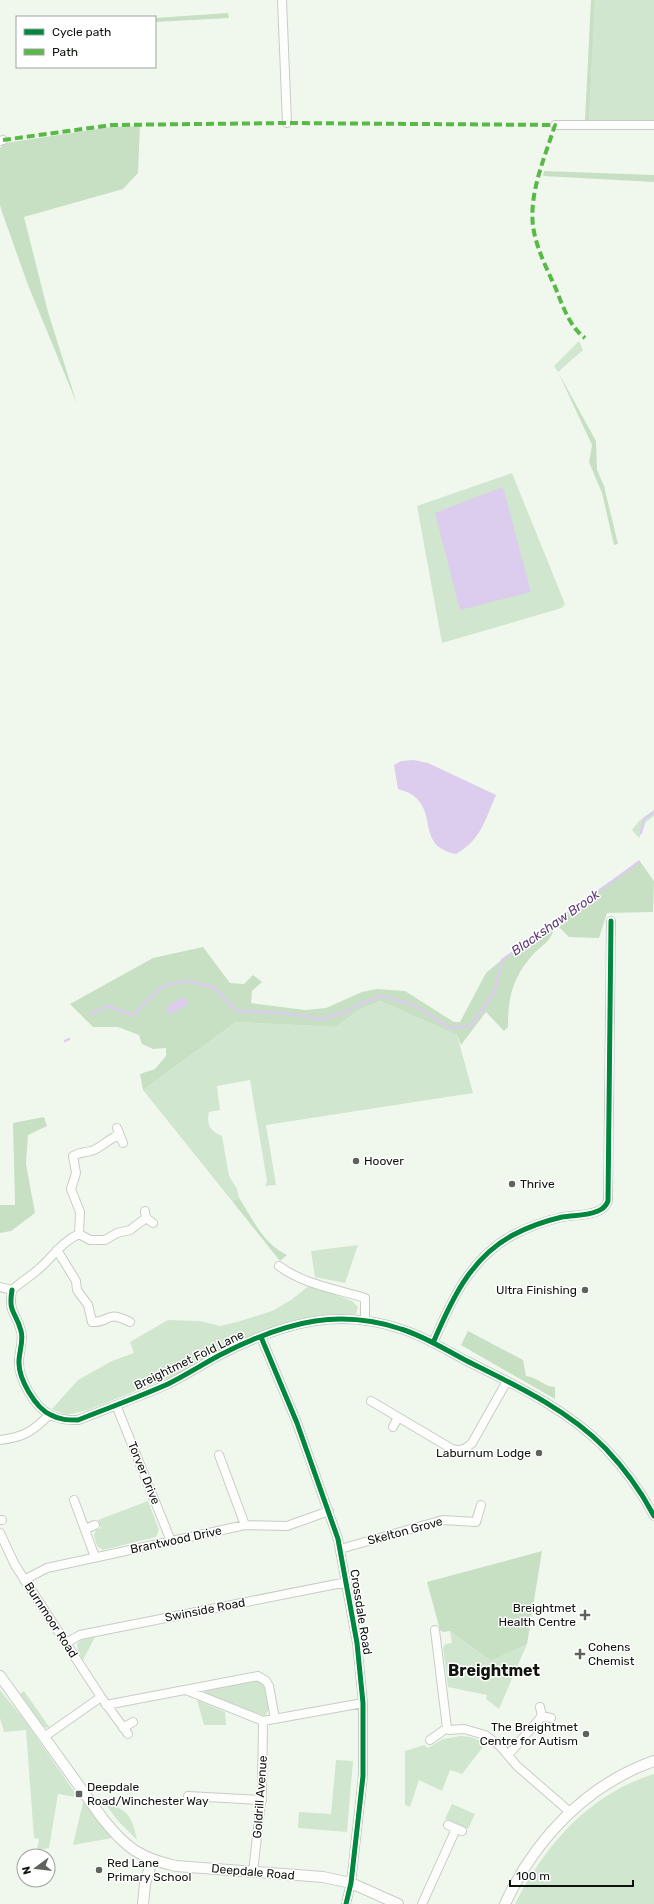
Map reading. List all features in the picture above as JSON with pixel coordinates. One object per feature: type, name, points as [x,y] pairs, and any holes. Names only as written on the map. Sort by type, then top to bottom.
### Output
[{"type":"street","points":[[282,0],[286,123]]},
{"type":"street","points":[[555,125],[654,125]]},
{"type":"street","points":[[433,1343],[462,1284],[475,1266],[492,1249],[512,1235],[536,1224],[598,1211],[606,1205],[608,1201],[611,921]]},
{"type":"street","points":[[79,1234],[80,1212],[71,1189],[76,1173],[73,1156],[80,1152],[91,1151],[118,1132],[123,1143]]},
{"type":"street","points":[[79,1234],[90,1240],[105,1240],[117,1233],[130,1230],[146,1214],[153,1223]]},
{"type":"street","points":[[0,1440],[14,1438],[34,1430],[49,1415],[29,1392],[20,1376],[19,1362],[22,1331],[12,1312],[10,1302],[12,1290],[23,1279],[41,1268],[68,1239],[79,1234]]},
{"type":"street","points":[[57,1250],[76,1281],[77,1290],[88,1305],[91,1326],[110,1316],[118,1316],[132,1322]]},
{"type":"street","points":[[279,1266],[290,1274],[303,1279],[365,1298],[365,1321]]},
{"type":"street","points":[[0,1287],[12,1290]]},
{"type":"street","name":"Breightmet Fold Lane","points":[[49,1415],[64,1420],[78,1420],[116,1406],[169,1383],[221,1354],[260,1337],[296,1325],[315,1321],[338,1319],[365,1321],[401,1329],[433,1343],[507,1381],[573,1421],[604,1448],[638,1489],[654,1516]]},
{"type":"street","name":"Crossdale Road","points":[[260,1337],[297,1423],[329,1511],[340,1549],[357,1643],[363,1703],[363,1776],[351,1883],[346,1904]]},
{"type":"street","points":[[371,1401],[452,1449],[464,1449],[472,1443],[507,1381]]},
{"type":"street","name":"Torver Drive","points":[[116,1406],[171,1541]]},
{"type":"street","points":[[393,1427],[398,1417]]},
{"type":"street","points":[[219,1455],[245,1525]]},
{"type":"street","points":[[74,1500],[95,1557]]},
{"type":"street","name":"Skelton Grove","points":[[340,1549],[438,1521],[449,1519],[476,1522],[481,1505]]},
{"type":"street","name":"Brantwood Drive","points":[[24,1580],[47,1568],[95,1557],[245,1525],[282,1527],[329,1511]]},
{"type":"street","points":[[85,1529],[96,1525]]},
{"type":"street","name":"Burnmoor Road","points":[[0,1533],[10,1557],[24,1580],[66,1642],[101,1698],[126,1731],[132,1722]]},
{"type":"street","name":"Swinside Road","points":[[66,1642],[80,1635],[347,1582]]},
{"type":"street","points":[[435,1630],[440,1638],[447,1728]]},
{"type":"street","name":"Deepdale Road","points":[[0,1676],[118,1837],[135,1852],[152,1860],[176,1866],[323,1877],[351,1883],[398,1904]]},
{"type":"street","points":[[106,1705],[258,1676],[266,1681],[269,1686],[275,1720]]},
{"type":"street","points":[[186,1690],[263,1721],[363,1703]]},
{"type":"street","points":[[44,1737],[101,1698]]},
{"type":"street","points":[[540,1707],[542,1716]]},
{"type":"street","points":[[508,1755],[542,1716]]},
{"type":"street","points":[[542,1716],[551,1718]]},
{"type":"street","name":"Goldrill Avenue","points":[[254,1872],[262,1800],[263,1721]]},
{"type":"street","points":[[430,1740],[447,1728]]},
{"type":"street","points":[[447,1728],[449,1730],[464,1729],[485,1735],[500,1746],[517,1766],[570,1812]]},
{"type":"street","points":[[504,1904],[520,1874],[533,1854],[570,1812],[606,1783],[633,1768],[654,1761]]},
{"type":"street","points":[[188,1796],[262,1800]]},
{"type":"street","points":[[422,1904],[459,1830],[448,1825]]},
{"type":"street","points":[[143,1904],[145,1884],[152,1860]]},
{"type":"green space","points":[[591,0],[595,0],[589,121],[585,120]]},
{"type":"green space","points":[[595,0],[654,0],[654,120],[589,121]]},
{"type":"green space","points":[[228,13],[229,18],[156,22],[156,18]]},
{"type":"green space","points":[[140,126],[138,173],[123,189],[24,217],[48,312],[77,404],[28,285],[2,212],[0,205],[0,148],[5,143],[111,127]]},
{"type":"green space","points":[[544,171],[654,175],[654,182],[543,176]]},
{"type":"green space","points":[[579,341],[583,350],[558,372],[554,366]]},
{"type":"green space","points":[[558,372],[596,441],[597,470],[604,486],[618,544],[614,545],[602,493],[589,462],[592,445]]},
{"type":"green space","points":[[512,473],[565,604],[562,608],[442,643],[417,506]]},
{"type":"green space","points":[[654,810],[654,816],[646,822],[639,838],[632,830],[639,821]]},
{"type":"green space","points":[[639,860],[654,881],[653,912],[607,913],[599,938],[569,937],[556,924]]},
{"type":"green space","points":[[556,924],[552,935],[530,958],[515,982],[510,999],[508,1027],[504,1031],[486,1012],[461,1045],[457,1035],[380,1001],[357,1011],[336,1027],[236,1022],[143,1090],[140,1074],[155,1069],[166,1056],[166,1048],[153,1049],[142,1044],[139,1035],[118,1027],[93,1027],[70,1004],[153,958],[203,947],[230,983],[244,984],[253,975],[262,982],[252,991],[251,1003],[305,1010],[326,1008],[362,992],[377,989],[405,991],[454,1022],[460,1022],[486,973],[499,962]]},
{"type":"green space","points":[[380,1001],[457,1035],[473,1093],[266,1125],[276,1185],[265,1186],[267,1181],[250,1080],[217,1086],[220,1110],[209,1112],[208,1117],[212,1130],[222,1136],[229,1176],[237,1189],[239,1198],[232,1201],[143,1090],[236,1022],[336,1027],[357,1011]]},
{"type":"green space","points":[[44,1117],[47,1126],[28,1135],[26,1164],[35,1213],[11,1231],[0,1233],[0,1205],[15,1205],[13,1123]]},
{"type":"green space","points":[[239,1198],[265,1238],[287,1255],[280,1261],[232,1201]]},
{"type":"green space","points":[[358,1245],[345,1283],[315,1277],[311,1251]]},
{"type":"green space","points":[[312,1286],[352,1301],[358,1307],[356,1314],[352,1316],[311,1317],[291,1321],[222,1348],[176,1375],[88,1410],[66,1415],[52,1409],[78,1380],[112,1361],[134,1353],[130,1342],[168,1320],[200,1321],[220,1326],[237,1322],[272,1311],[291,1300],[306,1288]]},
{"type":"green space","points":[[468,1331],[523,1360],[526,1376],[535,1378],[547,1385],[555,1387],[555,1399],[461,1345]]},
{"type":"green space","points":[[148,1501],[159,1530],[156,1537],[103,1550],[97,1546],[94,1535],[96,1530],[101,1528],[98,1520]]},
{"type":"green space","points":[[542,1551],[527,1644],[491,1661],[450,1631],[443,1632],[440,1630],[427,1582]]},
{"type":"green space","points":[[450,1631],[491,1661],[527,1644],[499,1709],[486,1699],[487,1695],[448,1687],[443,1648],[445,1644],[452,1643]]},
{"type":"green space","points":[[95,1637],[83,1660],[78,1652],[77,1644],[81,1640]]},
{"type":"green space","points":[[258,1680],[264,1685],[269,1709],[265,1716],[207,1695],[205,1692],[207,1689]]},
{"type":"green space","points":[[0,1690],[25,1721],[76,1794],[76,1797],[58,1794],[49,1848],[37,1848],[39,1839],[34,1838],[26,1730],[4,1732],[0,1718]]},
{"type":"green space","points":[[24,1691],[50,1728],[44,1727],[41,1724],[20,1694]]},
{"type":"green space","points":[[197,1700],[225,1712],[226,1725],[204,1725]]},
{"type":"green space","points":[[461,1736],[471,1737],[486,1743],[462,1774],[450,1770],[442,1791],[419,1780],[410,1807],[405,1805],[405,1751],[424,1745],[428,1748],[443,1739]]},
{"type":"green space","points":[[336,1760],[353,1761],[347,1832],[298,1828],[299,1812],[331,1814]]},
{"type":"green space","points":[[654,1774],[654,1904],[515,1904],[540,1862],[571,1824],[589,1808],[609,1794]]},
{"type":"green space","points":[[85,1794],[118,1837],[73,1845]]},
{"type":"green space","points":[[102,1800],[117,1807],[127,1814],[133,1823],[137,1840],[119,1822]]},
{"type":"green space","points":[[452,1804],[475,1814],[468,1829],[445,1819]]},
{"type":"shaded area","points":[[503,487],[531,592],[460,610],[435,513]]},
{"type":"shaded area","points":[[414,760],[428,763],[496,795],[477,836],[456,854],[444,850],[436,844],[429,830],[425,813],[421,805],[412,794],[398,789],[394,765],[401,761]]},
{"type":"shaded area","points":[[183,997],[188,1002],[188,1005],[170,1014],[168,1013],[168,1006]]},
{"type":"waterway","name":"Blackshaw Brook","points":[[641,833],[644,819],[654,812]]},
{"type":"waterway","name":"Blackshaw Brook","points":[[91,1014],[107,1006],[133,1015],[163,986],[188,981],[213,987],[237,1011],[284,1013],[321,1019],[344,1013],[360,1004],[381,996],[413,1005],[450,1028],[471,1026],[494,993],[502,960],[639,862]]},
{"type":"waterway","name":"Blackshaw Brook","points":[[65,1041],[69,1039]]},
{"type":"marked path","points":[[3,140],[112,125],[287,123],[555,125],[539,175],[533,200],[532,213],[534,234],[539,250],[564,310],[575,328],[585,338]]},
{"type":"cycle path","points":[[433,1343],[455,1296],[464,1282],[485,1256],[498,1245],[513,1235],[543,1222],[562,1217],[594,1213],[604,1207],[608,1201],[611,921]]},
{"type":"cycle path","points":[[12,1290],[11,1304],[22,1335],[19,1361],[21,1376],[24,1384],[39,1406],[51,1415],[58,1418],[78,1420],[135,1398],[168,1384],[231,1349],[291,1326],[315,1321],[336,1319],[369,1321],[401,1329],[426,1339],[522,1389],[574,1421],[590,1434],[612,1456],[638,1489],[654,1516]]},
{"type":"cycle path","points":[[261,1337],[297,1423],[338,1539],[357,1643],[363,1703],[363,1776],[351,1883],[346,1904]]},
{"type":"place","name":"Hoover","points":[[356,1161]]},
{"type":"place","name":"Thrive","points":[[512,1184]]},
{"type":"place","name":"Ultra Finishing","points":[[585,1290]]},
{"type":"place","name":"Laburnum Lodge","points":[[539,1453]]},
{"type":"place","name":"Breightmet Health Centre","points":[[585,1615]]},
{"type":"place","name":"Cohens Chemist","points":[[580,1654]]},
{"type":"place","name":"The Breightmet Centre for Autism","points":[[586,1734]]},
{"type":"place","name":"Deepdale Road/Winchester Way","points":[[79,1794]]},
{"type":"place","name":"Red Lane Primary School","points":[[99,1870]]},
{"type":"district","name":"Breightmet","points":[[494,1670]]}]
